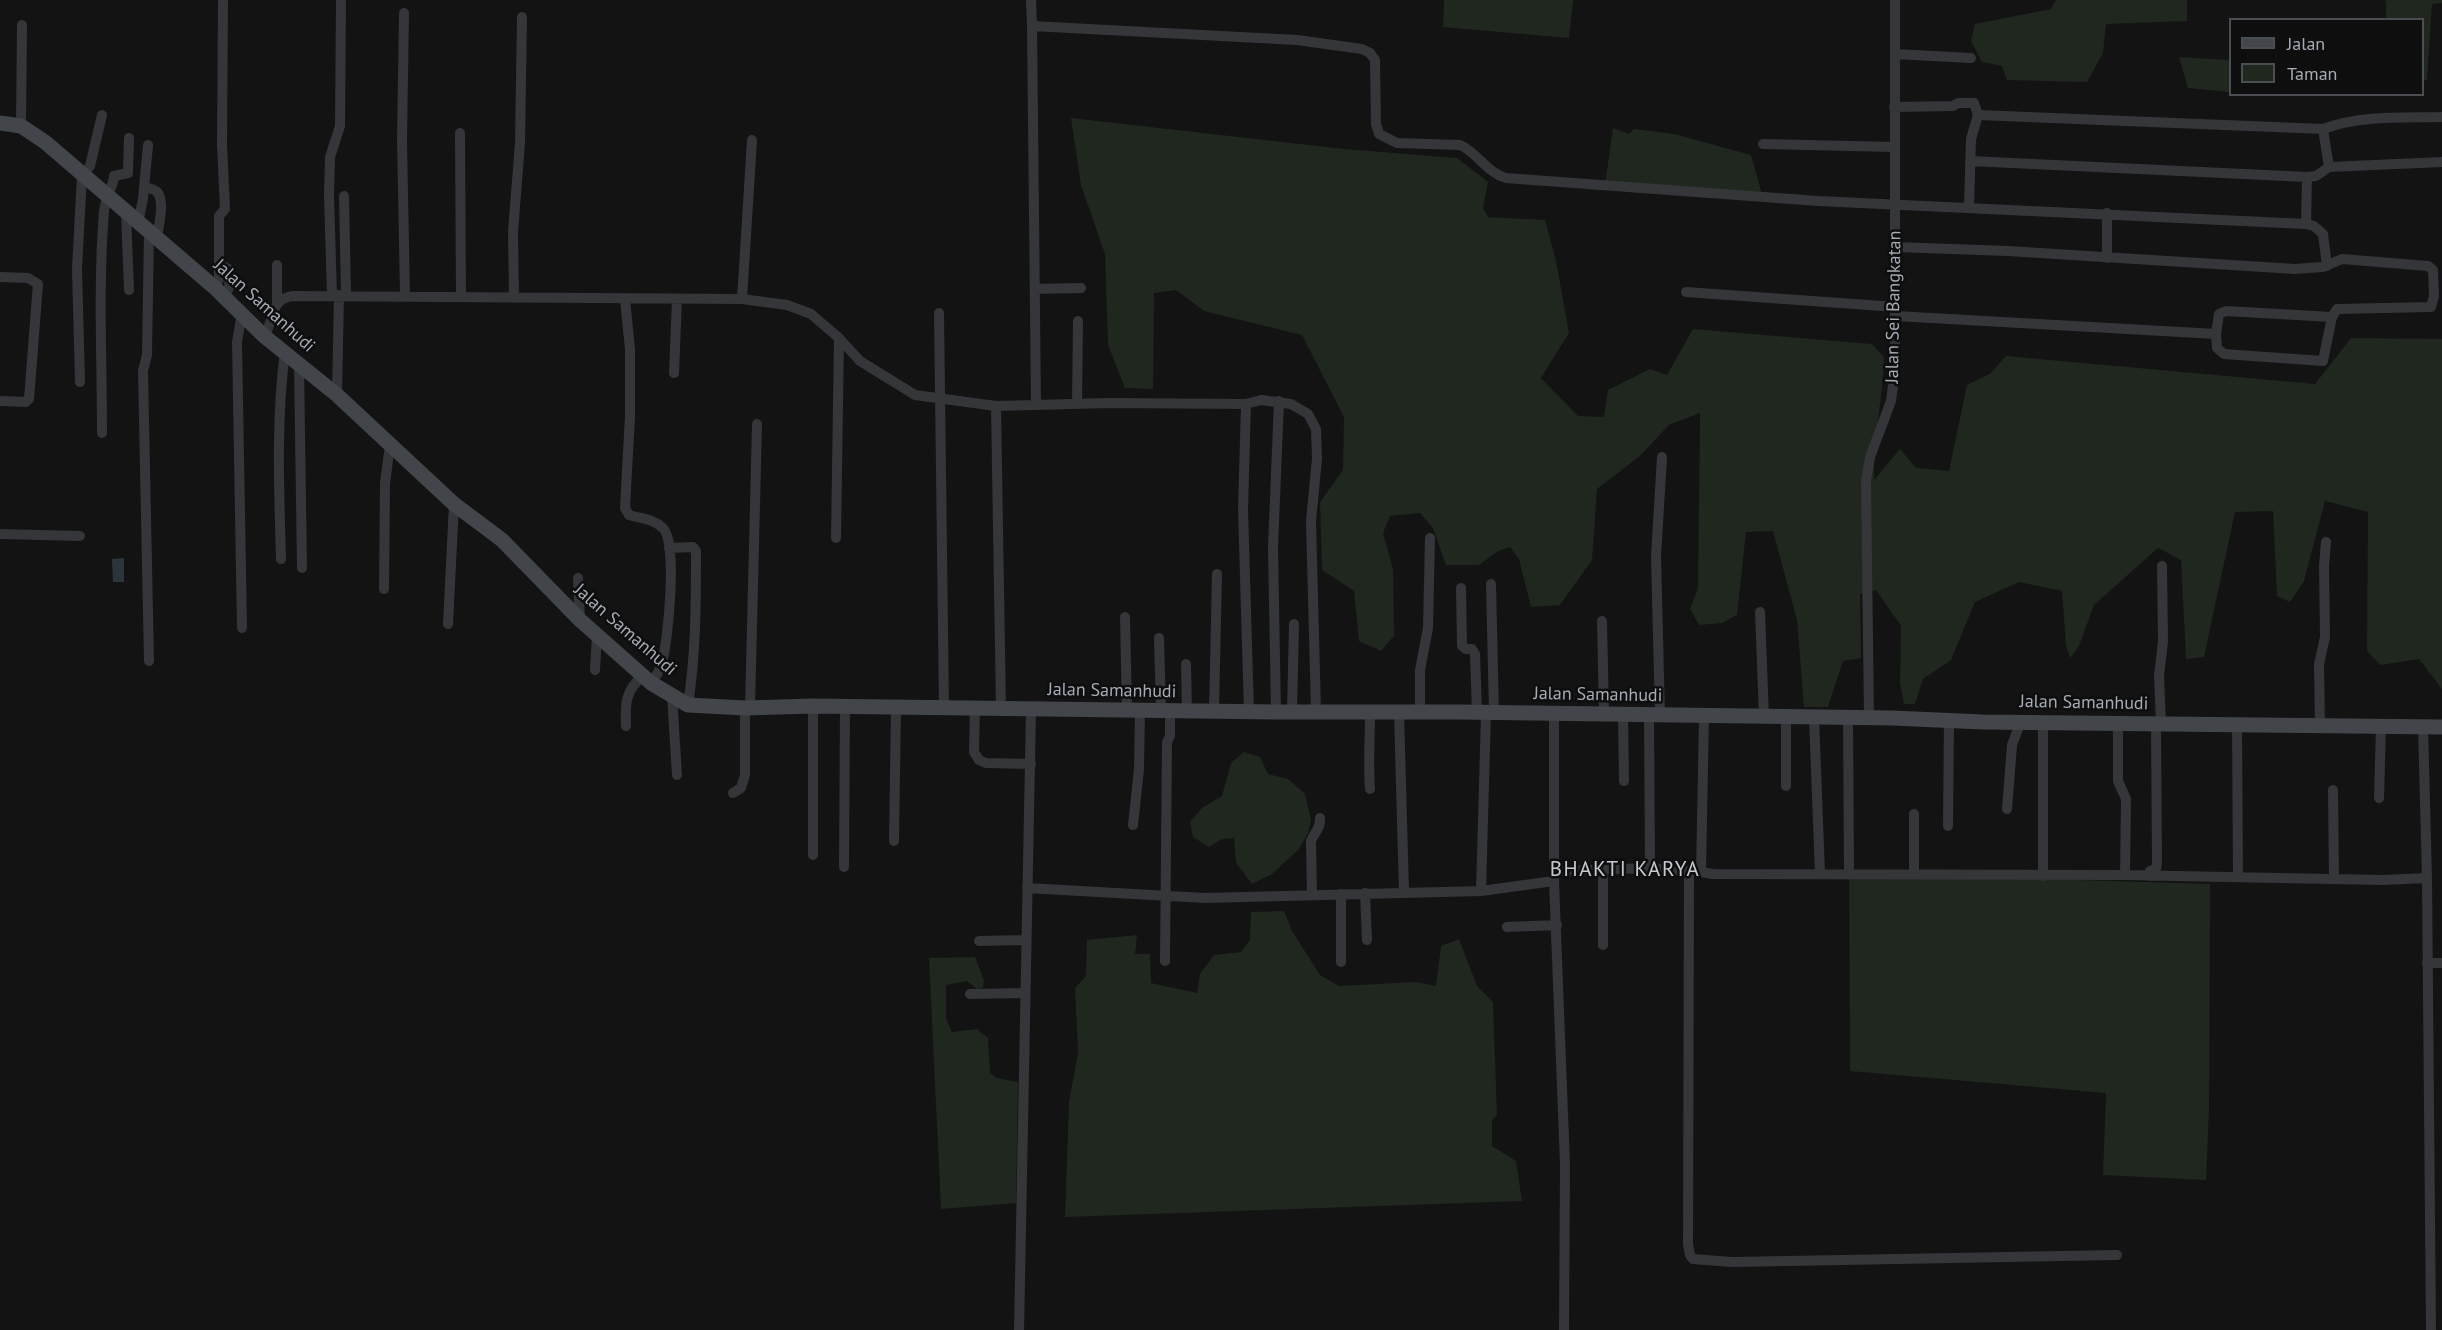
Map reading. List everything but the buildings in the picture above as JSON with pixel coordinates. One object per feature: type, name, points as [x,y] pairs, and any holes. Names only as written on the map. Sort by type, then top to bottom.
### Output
[{"type":"street","points":[[219,292],[219,216],[225,209],[222,145],[223,0]]},
{"type":"street","points":[[339,295],[328,196],[330,157],[340,126],[341,0]]},
{"type":"street","points":[[1031,0],[1036,405]]},
{"type":"street","name":"Jalan Sei Bangkatan","points":[[1869,717],[1866,480],[1870,457],[1891,401],[1896,312],[1894,0]]},
{"type":"street","points":[[404,13],[402,140],[405,296]]},
{"type":"street","points":[[514,298],[513,232],[520,143],[522,17]]},
{"type":"street","points":[[21,126],[22,25]]},
{"type":"street","points":[[1032,26],[1297,40],[1362,49],[1370,53],[1375,60],[1376,124],[1379,134],[1397,143],[1460,145],[1469,149],[1496,175],[1506,178],[1716,195],[2306,224],[2314,226],[2323,234],[2327,266]]},
{"type":"street","points":[[1894,54],[1971,58]]},
{"type":"street","points":[[1894,107],[1953,106],[1958,103],[1974,103],[1978,115],[1971,139],[1969,207]]},
{"type":"street","points":[[80,382],[77,269],[82,175],[90,166],[102,115]]},
{"type":"street","points":[[1978,115],[2323,129],[2339,123],[2378,119],[2442,117]]},
{"type":"street","name":"Jalan Samanhudi","points":[[0,123],[21,126],[45,142],[219,292],[264,336],[337,395],[454,504],[502,540],[580,620],[647,680],[688,705],[1869,717],[2043,722],[2442,727]]},
{"type":"street","points":[[2323,129],[2330,167]]},
{"type":"street","points":[[460,133],[461,297]]},
{"type":"street","points":[[102,433],[101,261],[106,196],[114,184],[115,175],[128,173],[129,138]]},
{"type":"street","points":[[742,299],[752,140]]},
{"type":"street","points":[[1763,144],[1894,147]]},
{"type":"street","points":[[148,145],[142,227],[147,355],[144,371],[149,661]]},
{"type":"street","points":[[1970,161],[2307,177],[2316,176],[2330,167],[2442,162]]},
{"type":"street","points":[[2306,224],[2307,177]]},
{"type":"street","points":[[129,290],[142,227],[160,207],[155,190],[144,187]]},
{"type":"street","points":[[337,395],[344,196]]},
{"type":"street","points":[[2107,213],[2107,258]]},
{"type":"street","points":[[1894,247],[2008,251],[2295,269],[2327,266],[2342,259],[2428,266],[2433,270],[2434,297],[2431,307],[2339,308],[2332,317],[2324,361],[2224,354],[2217,348],[2216,334],[2219,314],[2226,311],[2332,317]]},
{"type":"street","points":[[277,266],[278,301]]},
{"type":"street","points":[[0,277],[28,278],[38,284],[29,399],[26,402],[0,401]]},
{"type":"street","points":[[1035,289],[1081,288]]},
{"type":"street","points":[[1686,292],[1896,312],[2216,334]]},
{"type":"street","points":[[264,336],[270,327],[274,307],[285,297],[339,295],[742,299],[787,305],[811,314],[860,361],[915,395],[996,406],[1246,404],[1261,400],[1279,401],[1299,408],[1308,414],[1316,429],[1317,459],[1311,521],[1316,712]]},
{"type":"street","points":[[625,299],[630,349],[630,416],[625,508],[629,515],[645,517],[663,528],[668,538],[671,577],[668,627],[662,666],[647,680],[629,689],[626,726]]},
{"type":"street","points":[[674,373],[677,299]]},
{"type":"street","points":[[242,313],[237,342],[242,628]]},
{"type":"street","points":[[939,314],[944,708]]},
{"type":"street","points":[[1077,404],[1078,321]]},
{"type":"street","points":[[836,538],[838,338]]},
{"type":"street","points":[[281,560],[280,391],[285,351]]},
{"type":"street","points":[[299,365],[302,568]]},
{"type":"street","points":[[1276,712],[1274,547],[1279,401]]},
{"type":"street","points":[[1246,404],[1243,509],[1249,712]]},
{"type":"street","points":[[996,406],[1001,709]]},
{"type":"street","points":[[733,793],[741,788],[745,775],[757,424]]},
{"type":"street","points":[[384,589],[386,483],[390,445]]},
{"type":"street","points":[[1650,868],[1655,715],[1656,556],[1662,457]]},
{"type":"street","points":[[448,624],[454,504]]},
{"type":"street","points":[[0,534],[80,536]]},
{"type":"street","points":[[1420,712],[1420,670],[1428,628],[1430,538]]},
{"type":"street","points":[[2320,726],[2319,664],[2325,637],[2326,542]]},
{"type":"street","points":[[669,548],[693,547],[696,550],[693,673],[688,705]]},
{"type":"street","points":[[2150,876],[2150,871],[2156,869],[2157,863],[2159,676],[2163,641],[2162,566]]},
{"type":"street","points":[[1214,711],[1217,574]]},
{"type":"street","points":[[578,578],[580,620]]},
{"type":"street","points":[[1481,891],[1491,584]]},
{"type":"street","points":[[1461,588],[1462,646],[1472,649],[1475,654],[1486,713]]},
{"type":"street","points":[[1760,612],[1764,717]]},
{"type":"street","points":[[1125,617],[1139,769],[1133,825]]},
{"type":"street","points":[[1602,621],[1604,714]]},
{"type":"street","points":[[1292,712],[1294,624]]},
{"type":"street","points":[[595,670],[597,635]]},
{"type":"street","points":[[1158,638],[1170,736],[1167,742],[1165,961]]},
{"type":"street","points":[[1186,664],[1187,711]]},
{"type":"street","points":[[672,696],[677,775]]},
{"type":"street","points":[[813,706],[813,855]]},
{"type":"street","points":[[844,867],[845,707]]},
{"type":"street","points":[[975,707],[975,752],[979,760],[1030,764]]},
{"type":"street","points":[[894,841],[896,708]]},
{"type":"street","points":[[1019,1330],[1031,710]]},
{"type":"street","points":[[1370,713],[1370,763],[1367,778],[1370,789]]},
{"type":"street","points":[[1399,713],[1404,892]]},
{"type":"street","points":[[1554,715],[1554,876],[1565,1166],[1564,1330]]},
{"type":"street","points":[[1623,715],[1624,781]]},
{"type":"street","points":[[1701,872],[1704,717]]},
{"type":"street","points":[[1786,717],[1786,786]]},
{"type":"street","points":[[1814,717],[1820,873]]},
{"type":"street","points":[[1848,717],[1849,873]]},
{"type":"street","points":[[1948,826],[1949,720]]},
{"type":"street","points":[[2007,809],[2012,745],[2021,721]]},
{"type":"street","points":[[2043,722],[2041,798],[2043,876]]},
{"type":"street","points":[[2118,723],[2118,781],[2126,799],[2125,875]]},
{"type":"street","points":[[2237,723],[2238,877]]},
{"type":"street","points":[[2379,798],[2381,726]]},
{"type":"street","points":[[2423,727],[2427,878],[2431,1330]]},
{"type":"street","points":[[2333,790],[2334,878]]},
{"type":"street","points":[[1914,814],[1914,873]]},
{"type":"street","points":[[1312,895],[1311,841],[1313,834],[1319,829],[1320,818]]},
{"type":"street","points":[[1027,888],[1205,898],[1481,891],[1554,876],[1603,870],[1650,868],[1713,874],[1914,873],[2383,880],[2427,878]]},
{"type":"street","points":[[1603,870],[1603,945]]},
{"type":"street","points":[[1689,871],[1688,1245],[1693,1259],[1732,1262],[2117,1255]]},
{"type":"street","points":[[1365,893],[1366,940]]},
{"type":"street","points":[[1341,894],[1341,962]]},
{"type":"street","points":[[1507,927],[1557,925]]},
{"type":"street","points":[[979,941],[1025,940]]},
{"type":"street","points":[[2427,963],[2442,963]]},
{"type":"street","points":[[970,994],[1024,993]]},
{"type":"green space","points":[[1444,0],[1573,0],[1569,38],[1443,27]]},
{"type":"green space","points":[[2056,0],[2187,0],[2187,21],[2106,24],[2103,53],[2087,82],[2007,80],[2002,66],[1982,62],[1971,41],[1975,24],[2051,9]]},
{"type":"green space","points":[[2383,0],[2442,0],[2442,3],[2432,4],[2427,80],[2424,80],[2424,18],[2386,18],[2386,1]]},
{"type":"green space","points":[[2179,57],[2229,60],[2229,92],[2188,88]]},
{"type":"green space","points":[[1071,118],[1344,149],[1457,158],[1488,182],[1483,208],[1488,217],[1545,220],[1556,261],[1569,333],[1541,378],[1578,416],[1604,417],[1608,390],[1650,369],[1667,375],[1693,329],[1872,344],[1884,357],[1874,480],[1900,449],[1916,468],[1949,471],[1967,385],[1990,374],[2006,356],[2315,384],[2351,338],[2442,339],[2442,689],[2419,659],[2380,665],[2367,651],[2368,512],[2325,501],[2304,581],[2290,602],[2277,596],[2273,511],[2235,512],[2204,657],[2186,659],[2181,560],[2158,548],[2094,605],[2079,646],[2070,658],[2066,645],[2062,591],[2019,582],[1975,602],[1951,660],[1923,679],[1915,704],[1904,704],[1900,683],[1901,626],[1876,590],[1860,594],[1861,658],[1843,661],[1828,707],[1804,707],[1797,620],[1773,531],[1746,532],[1737,615],[1722,623],[1699,625],[1690,609],[1698,588],[1700,413],[1669,425],[1640,456],[1597,489],[1592,560],[1560,605],[1531,607],[1519,559],[1510,547],[1498,551],[1479,565],[1446,565],[1433,528],[1420,513],[1390,516],[1383,533],[1393,569],[1394,636],[1381,651],[1359,641],[1354,591],[1322,570],[1320,502],[1343,470],[1344,417],[1302,335],[1204,311],[1176,290],[1154,293],[1153,389],[1125,388],[1108,345],[1105,254],[1081,185]]},
{"type":"green space","points":[[1613,128],[1629,134],[1634,129],[1674,134],[1751,155],[1763,198],[1605,185]]},
{"type":"green space","points":[[1244,752],[1260,757],[1268,774],[1288,779],[1305,794],[1311,820],[1308,833],[1299,849],[1272,874],[1252,884],[1236,863],[1234,838],[1222,839],[1209,847],[1193,837],[1190,822],[1202,808],[1222,796],[1231,763]]},
{"type":"green space","points":[[1849,873],[2210,884],[2209,1108],[2206,1180],[2103,1175],[2106,1093],[1850,1071]]},
{"type":"green space","points":[[1284,911],[1292,931],[1320,975],[1339,986],[1416,982],[1436,986],[1441,946],[1459,939],[1477,986],[1493,1002],[1497,1115],[1492,1120],[1492,1146],[1516,1161],[1522,1201],[1065,1217],[1069,1102],[1078,1053],[1075,988],[1086,976],[1087,940],[1137,935],[1135,954],[1150,954],[1151,983],[1197,993],[1200,974],[1214,955],[1241,952],[1250,940],[1251,912]]},
{"type":"green space","points":[[975,957],[984,980],[983,988],[977,989],[967,981],[946,985],[946,1018],[952,1032],[977,1029],[988,1038],[990,1073],[997,1078],[1018,1082],[1016,1203],[941,1209],[929,958]]},
{"type":"shaded area","points":[[124,558],[124,582],[113,582],[112,559]]},
{"type":"district","name":"BHAKTI KARYA","points":[[1625,870]]}]
